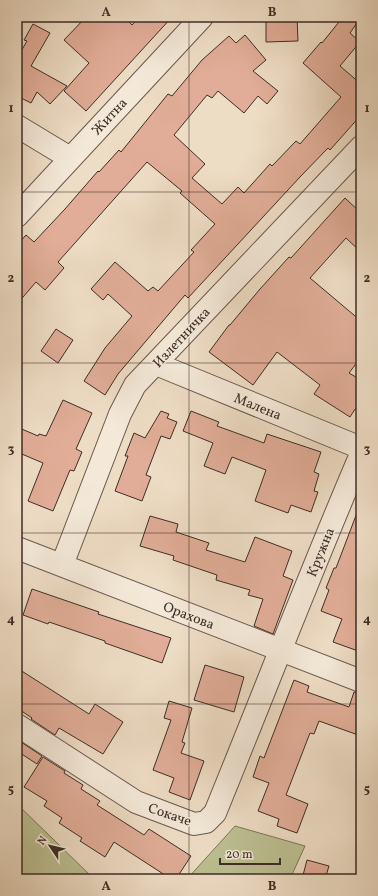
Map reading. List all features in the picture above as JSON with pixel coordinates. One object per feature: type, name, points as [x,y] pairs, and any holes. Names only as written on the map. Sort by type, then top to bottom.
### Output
[{"type":"street","name":"Житна","points":[[17,216],[202,17]]},
{"type":"street","points":[[17,126],[70,158]]},
{"type":"street","name":"Излетничка","points":[[62,565],[120,414],[136,385],[361,147]]},
{"type":"street","name":"Малена","points":[[156,364],[361,448]]},
{"type":"street","name":"Кружна","points":[[281,650],[322,545],[361,454]]},
{"type":"street","name":"Орахова","points":[[17,548],[361,681]]},
{"type":"street","name":"Сокаче","points":[[17,725],[136,802],[194,824],[206,822],[215,813],[281,650]]},
{"type":"green space","points":[[17,804],[94,879],[17,879]]},
{"type":"green space","points":[[235,826],[305,846],[290,879],[187,879]]},
{"type":"building","points":[[86,17],[124,17],[132,25],[139,17],[172,17],[86,111],[64,91],[89,63],[64,40]]},
{"type":"building","points":[[266,17],[297,17],[298,41],[266,42]]},
{"type":"building","points":[[343,17],[361,17],[350,33],[360,42],[340,66],[361,84],[361,115],[330,150],[328,148],[300,177],[188,298],[185,295],[118,374],[105,395],[84,381],[105,348],[132,316],[108,294],[103,300],[91,289],[115,262],[148,291],[153,287],[158,291],[194,252],[191,250],[215,224],[180,193],[182,191],[147,162],[58,262],[64,268],[45,290],[36,282],[17,304],[17,245],[26,235],[34,242],[98,171],[99,172],[119,150],[121,152],[168,94],[172,96],[202,60],[229,36],[236,43],[245,35],[266,60],[253,71],[278,91],[267,104],[258,96],[244,113],[218,91],[212,98],[207,95],[174,135],[205,164],[192,178],[222,204],[238,187],[244,193],[270,164],[272,166],[296,141],[300,144],[341,97],[303,63],[321,42],[322,43]]},
{"type":"building","points":[[33,24],[50,33],[31,66],[67,86],[50,104],[37,92],[31,103],[17,96],[17,58],[27,41],[24,40]]},
{"type":"building","points":[[345,198],[361,213],[361,252],[346,238],[310,278],[361,321],[361,357],[349,373],[361,380],[361,400],[350,417],[314,394],[320,385],[277,352],[253,385],[209,352],[229,325],[260,289],[289,257],[291,258]]},
{"type":"building","points":[[56,329],[73,340],[58,363],[41,351]]},
{"type":"building","points":[[63,400],[92,413],[76,449],[82,452],[74,471],[70,470],[53,511],[28,501],[43,463],[17,452],[17,427],[38,436],[39,434],[46,436]]},
{"type":"building","points":[[161,411],[169,414],[167,418],[177,422],[170,439],[161,436],[146,475],[151,477],[142,501],[115,491],[128,456],[125,456],[134,433],[145,438]]},
{"type":"building","points":[[191,411],[219,422],[217,426],[264,443],[267,434],[321,452],[314,472],[319,474],[314,491],[318,492],[311,512],[291,505],[288,513],[255,501],[266,470],[232,457],[225,474],[204,466],[213,443],[183,431]]},
{"type":"building","points":[[360,505],[361,652],[333,642],[342,619],[321,611],[329,590],[326,588],[334,568],[336,568]]},
{"type":"building","points":[[150,516],[178,524],[176,532],[209,543],[206,550],[245,562],[255,537],[292,551],[283,576],[293,580],[273,634],[254,626],[263,599],[248,595],[250,590],[216,580],[217,575],[173,560],[174,556],[140,546]]},
{"type":"building","points":[[32,589],[99,612],[98,614],[171,638],[162,663],[105,643],[105,641],[23,615]]},
{"type":"building","points":[[205,665],[244,677],[234,712],[194,700]]},
{"type":"building","points":[[17,668],[89,714],[95,704],[123,722],[103,754],[59,728],[55,735],[17,708]]},
{"type":"building","points":[[294,680],[309,686],[307,692],[349,707],[354,692],[361,693],[361,736],[319,721],[314,734],[310,733],[286,795],[308,804],[297,833],[277,826],[279,819],[258,811],[269,783],[253,777],[260,756],[264,758]]},
{"type":"building","points":[[169,701],[192,708],[182,742],[185,743],[181,753],[204,761],[190,800],[169,792],[174,778],[153,770],[171,720],[164,718]]},
{"type":"building","points":[[18,740],[42,756],[37,764],[17,751]]},
{"type":"building","points":[[43,757],[83,785],[81,789],[100,801],[97,805],[144,835],[149,829],[191,856],[176,879],[171,879],[114,842],[105,857],[80,841],[82,838],[59,823],[62,818],[44,806],[47,801],[24,787]]},
{"type":"building","points":[[307,860],[329,866],[325,879],[302,879]]}]
